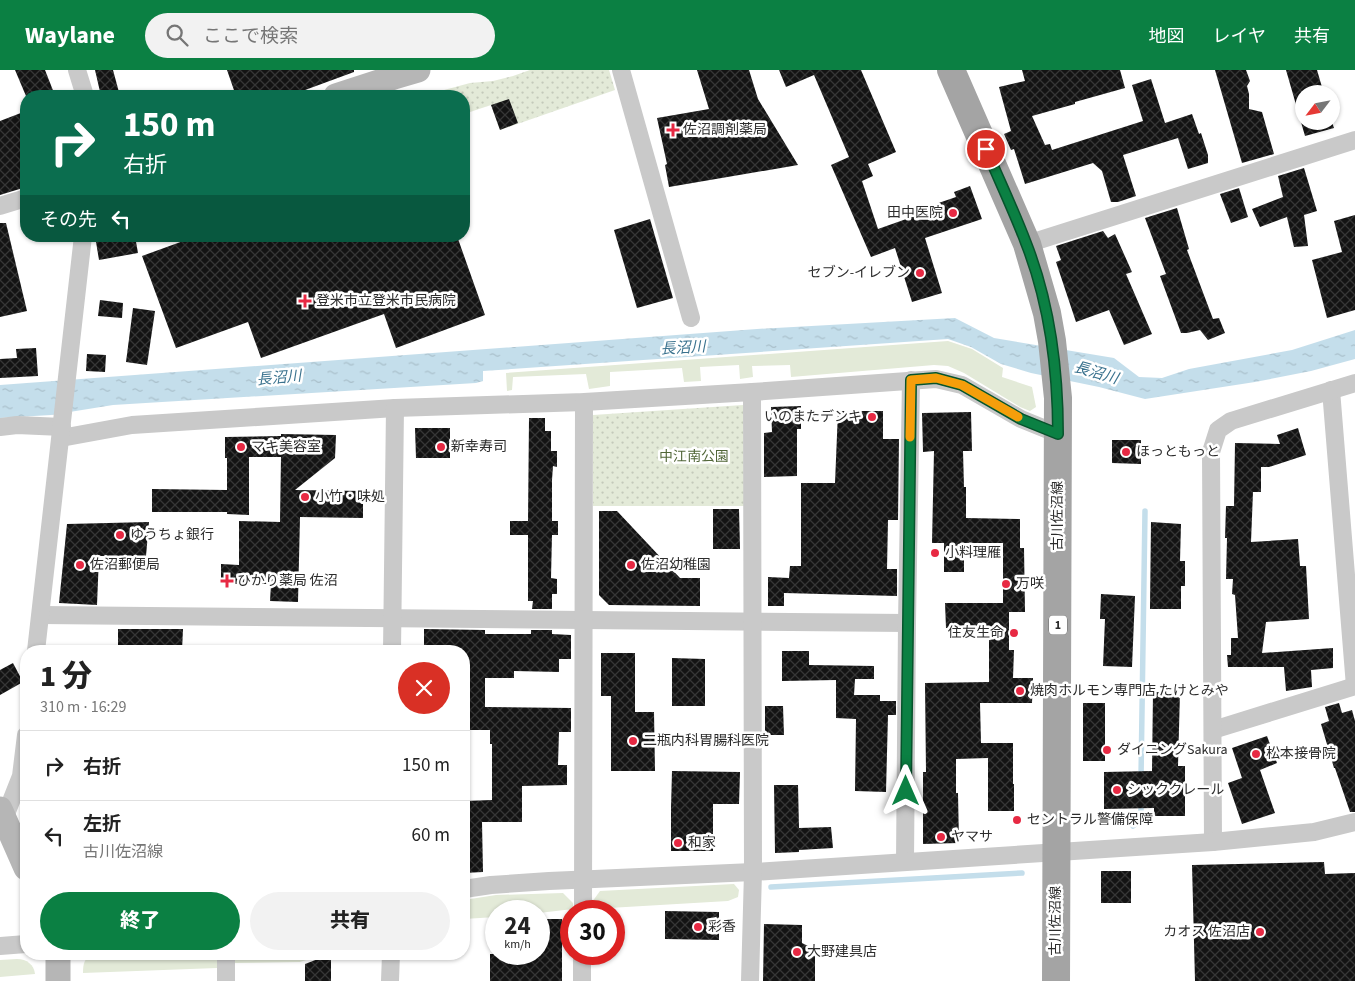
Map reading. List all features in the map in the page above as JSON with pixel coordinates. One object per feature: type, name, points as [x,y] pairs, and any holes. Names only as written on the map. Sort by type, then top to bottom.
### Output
[{"type":"main road","name":"古川佐沼線","points":[[951,70],[1027,244],[1047,313],[1052,341],[1058,398],[1056,981]]},
{"type":"street","points":[[78,70],[83,90]]},
{"type":"street","points":[[351,90],[392,73],[418,70]]},
{"type":"street","points":[[621,70],[691,318]]},
{"type":"street","points":[[1027,244],[1355,140]]},
{"type":"street","points":[[0,206],[20,200]]},
{"type":"street","points":[[37,645],[82,242]]},
{"type":"street","points":[[0,427],[17,426],[62,429],[395,408],[584,402],[936,378],[962,385],[1021,419],[1058,434]]},
{"type":"street","points":[[905,861],[911,380]]},
{"type":"street","points":[[1213,842],[1211,452],[1218,430],[1231,421],[1355,383]]},
{"type":"street","points":[[1213,730],[1355,686],[1331,390]]},
{"type":"street","points":[[750,981],[753,872],[752,392]]},
{"type":"street","points":[[583,900],[584,402]]},
{"type":"street","points":[[392,645],[395,408]]},
{"type":"street","points":[[41,615],[907,624]]},
{"type":"street","points":[[20,778],[2,814],[20,854]]},
{"type":"street","points":[[470,888],[583,879],[753,872],[1213,842],[1314,832],[1355,822]]},
{"type":"street","points":[[0,946],[20,944]]},
{"type":"street","points":[[58,960],[58,981]]},
{"type":"street","points":[[226,960],[226,981]]},
{"type":"street","points":[[390,981],[391,960]]},
{"type":"street","points":[[582,965],[582,981]]},
{"type":"green space","points":[[530,70],[609,70],[615,90],[500,130],[491,105],[470,112],[470,90],[444,90],[470,83],[493,81]]},
{"type":"green space","points":[[948,341],[972,349],[1003,368],[1002,377],[1032,387],[1036,407],[1030,411],[1020,407],[964,373],[948,366],[934,365],[791,377],[790,365],[752,366],[753,377],[740,379],[739,365],[700,367],[701,381],[684,382],[682,368],[610,372],[610,386],[589,389],[586,374],[513,377],[512,390],[507,391],[506,373]]},
{"type":"green space","name":"中江南公園","points":[[743,405],[744,506],[593,506],[593,415]]},
{"type":"green space","points":[[734,884],[739,890],[738,897],[728,901],[625,907],[625,900],[593,900],[600,891]]},
{"type":"green space","points":[[563,893],[570,900],[560,900],[560,911],[550,912],[550,900],[485,900],[485,918],[470,919],[470,899],[496,895]]},
{"type":"green space","points":[[0,960],[24,960],[33,968],[35,974],[0,977]]},
{"type":"green space","points":[[86,960],[217,960],[217,968],[83,973]]},
{"type":"green space","points":[[235,960],[306,960],[300,962],[235,963]]},
{"type":"water","name":"長沼川","points":[[955,318],[994,338],[1114,358],[1139,377],[1162,378],[1189,369],[1292,350],[1355,330],[1355,359],[1311,371],[1255,382],[1145,399],[1031,373],[1001,364],[971,347],[948,339],[483,371],[483,381],[476,383],[113,405],[51,415],[0,418],[0,385],[757,329]]},
{"type":"building","points":[[15,70],[45,70],[53,90],[23,90]]},
{"type":"building","points":[[95,70],[113,70],[118,90],[100,90]]},
{"type":"building","points":[[227,70],[354,70],[354,72],[305,90],[234,90]]},
{"type":"building","points":[[697,70],[749,70],[758,99],[798,165],[669,187],[665,165],[667,164],[657,118],[709,109]]},
{"type":"building","points":[[779,70],[861,70],[896,152],[868,164],[873,176],[862,181],[878,229],[926,212],[924,208],[956,197],[954,192],[970,186],[982,219],[925,238],[942,293],[912,302],[895,248],[871,257],[831,165],[849,157],[814,75],[786,87]]},
{"type":"building","points":[[1022,70],[1120,70],[1125,88],[1032,116],[1045,145],[1050,144],[1052,150],[1143,121],[1132,85],[1151,79],[1165,123],[1192,114],[1199,134],[1201,133],[1208,155],[1208,163],[1188,169],[1178,138],[1123,155],[1136,196],[1118,202],[1111,202],[1102,171],[1093,163],[1025,184],[1014,149],[1011,150],[1004,134],[1011,131],[999,87],[1025,81]]},
{"type":"building","points":[[1215,70],[1246,70],[1250,81],[1247,86],[1249,109],[1262,112],[1274,154],[1242,163]]},
{"type":"building","points":[[1286,70],[1317,70],[1321,85],[1295,85],[1295,101]]},
{"type":"building","points":[[509,99],[518,123],[500,130],[491,105]]},
{"type":"building","points":[[20,113],[20,189],[0,195],[0,121]]},
{"type":"building","points":[[1303,130],[1327,130],[1305,136]]},
{"type":"building","points":[[1304,168],[1317,211],[1304,215],[1308,246],[1294,247],[1287,217],[1260,227],[1252,209],[1283,197],[1278,176]]},
{"type":"building","points":[[1239,188],[1248,217],[1231,223],[1220,194]]},
{"type":"building","points":[[1177,208],[1189,249],[1187,250],[1213,319],[1219,318],[1225,333],[1208,340],[1200,330],[1181,333],[1160,276],[1166,274],[1145,218]]},
{"type":"building","points":[[1355,215],[1355,310],[1327,318],[1312,260],[1342,252],[1334,221]]},
{"type":"building","points":[[650,219],[673,298],[637,308],[614,230]]},
{"type":"building","points":[[0,223],[6,223],[27,311],[0,317]]},
{"type":"building","points":[[1103,231],[1108,238],[1115,234],[1132,272],[1126,274],[1152,334],[1124,345],[1109,310],[1076,322],[1056,262],[1061,260],[1056,246]]},
{"type":"building","points":[[96,242],[136,242],[138,253],[99,260]]},
{"type":"building","name":"登米市立登米市民病院","points":[[180,242],[459,242],[485,315],[396,348],[384,314],[261,358],[248,322],[176,348],[142,256]]},
{"type":"building","points":[[100,300],[123,303],[122,318],[98,316]]},
{"type":"building","points":[[133,308],[155,311],[147,365],[126,362]]},
{"type":"building","points":[[36,348],[38,376],[0,378],[0,359],[17,358],[16,349]]},
{"type":"building","points":[[87,354],[106,355],[105,372],[86,371]]},
{"type":"building","points":[[801,406],[801,429],[797,429],[797,476],[764,477],[764,433],[772,432],[771,407]]},
{"type":"building","points":[[838,411],[883,411],[883,439],[899,439],[898,520],[888,520],[887,569],[897,569],[897,596],[784,593],[784,606],[768,606],[768,577],[789,578],[790,566],[801,566],[801,483],[835,483]]},
{"type":"building","points":[[971,412],[972,451],[963,451],[966,518],[1020,519],[1020,548],[1024,548],[1025,612],[1009,612],[1009,650],[1014,650],[1013,678],[1033,678],[1032,703],[980,703],[981,743],[1013,743],[1014,811],[988,811],[988,758],[956,759],[959,843],[923,844],[923,772],[926,772],[925,683],[989,682],[989,628],[946,628],[945,603],[1003,603],[1003,543],[964,543],[964,572],[944,572],[944,543],[932,543],[934,451],[923,452],[922,413]]},
{"type":"building","points":[[529,418],[545,418],[545,431],[551,431],[551,451],[557,451],[557,467],[553,466],[552,480],[552,521],[558,521],[558,535],[552,535],[551,578],[557,579],[557,594],[552,594],[552,609],[532,609],[533,601],[528,601],[528,535],[510,535],[510,521],[528,521]]},
{"type":"building","points":[[415,428],[450,428],[450,458],[416,458]]},
{"type":"building","points":[[1298,428],[1306,455],[1269,467],[1261,467],[1261,492],[1253,492],[1251,542],[1298,539],[1300,566],[1306,566],[1309,619],[1266,622],[1262,653],[1333,648],[1333,668],[1311,670],[1312,687],[1286,691],[1284,667],[1228,667],[1227,655],[1231,655],[1231,638],[1238,638],[1235,595],[1232,594],[1233,579],[1226,579],[1226,506],[1234,506],[1235,443],[1280,444],[1277,435]]},
{"type":"building","points":[[281,434],[336,435],[335,458],[295,490],[363,491],[363,518],[300,517],[298,602],[270,601],[271,584],[221,584],[221,564],[239,565],[239,521],[280,522],[281,457],[249,457],[249,515],[227,514],[227,512],[152,512],[152,489],[227,490],[225,437],[281,436]]},
{"type":"building","name":"ほっともっと","points":[[1112,440],[1141,440],[1141,464],[1112,463]]},
{"type":"building","points":[[713,509],[739,509],[740,549],[713,549]]},
{"type":"building","points":[[599,511],[617,511],[680,578],[700,578],[700,606],[609,605],[599,595]]},
{"type":"building","points":[[149,522],[146,556],[99,556],[97,605],[59,603],[67,524]]},
{"type":"building","points":[[1151,522],[1181,524],[1180,561],[1185,561],[1185,586],[1181,586],[1181,609],[1150,609]]},
{"type":"building","points":[[1101,594],[1135,596],[1132,667],[1103,666],[1105,619],[1100,619]]},
{"type":"building","points":[[118,629],[183,629],[182,645],[118,645]]},
{"type":"building","points":[[424,629],[485,630],[485,634],[531,634],[531,630],[552,630],[552,634],[571,635],[571,659],[559,659],[559,672],[514,671],[514,678],[485,678],[485,707],[571,708],[571,732],[559,732],[558,765],[567,765],[567,785],[522,786],[522,822],[482,822],[483,872],[470,873],[470,801],[492,800],[492,744],[490,744],[490,730],[470,730],[470,645],[424,645]]},
{"type":"building","points":[[782,651],[809,651],[809,665],[874,666],[874,679],[855,679],[854,695],[880,695],[880,701],[896,701],[896,715],[888,715],[886,792],[855,791],[856,719],[836,718],[836,680],[782,681]]},
{"type":"building","points":[[601,653],[635,653],[635,712],[654,712],[655,771],[611,771],[611,696],[601,696]]},
{"type":"building","points":[[672,658],[705,659],[705,706],[672,706]]},
{"type":"building","points":[[13,663],[20,676],[20,684],[0,695],[0,670]]},
{"type":"building","points":[[1153,692],[1180,692],[1178,766],[1185,766],[1185,816],[1154,816],[1154,808],[1104,809],[1104,772],[1152,771]]},
{"type":"building","points":[[1083,703],[1105,703],[1105,761],[1083,761]]},
{"type":"building","points":[[1339,703],[1342,713],[1352,710],[1355,721],[1355,812],[1350,812],[1321,724],[1329,721],[1325,707]]},
{"type":"building","points":[[765,706],[783,706],[784,735],[765,735]]},
{"type":"building","points":[[1267,736],[1277,763],[1260,770],[1275,813],[1242,824],[1228,783],[1242,778],[1232,748]]},
{"type":"building","points":[[672,771],[740,772],[739,804],[713,804],[713,851],[671,851]]},
{"type":"building","points":[[774,785],[798,785],[799,828],[831,827],[833,848],[775,853]]},
{"type":"building","name":"カオス 佐沼店","points":[[1324,862],[1325,874],[1355,873],[1355,981],[1195,981],[1192,865]]},
{"type":"building","points":[[1101,871],[1131,871],[1131,903],[1101,903]]},
{"type":"building","points":[[665,911],[719,912],[719,940],[665,939]]},
{"type":"building","points":[[550,919],[560,919],[562,981],[490,981],[490,965],[550,965]]},
{"type":"building","points":[[764,924],[802,925],[802,943],[810,947],[815,956],[815,981],[763,981]]},
{"type":"building","points":[[315,960],[331,960],[331,981],[305,981],[305,964]]},
{"type":"waterway","points":[[1141,778],[1145,511]]},
{"type":"waterway","points":[[1133,826],[1141,820],[1141,802]]},
{"type":"waterway","points":[[771,887],[1022,873]]},
{"type":"slow traffic","points":[[910,437],[911,380],[936,378],[962,385],[1018,417]]},
{"type":"place","name":"佐沼調剤薬局","points":[[673,130]]},
{"type":"place","name":"田中医院","points":[[953,213]]},
{"type":"place","name":"セブン-イレブン","points":[[920,273]]},
{"type":"place","name":"登米市立登米市民病院","points":[[305,301]]},
{"type":"place","name":"いのまたデンキ","points":[[872,417]]},
{"type":"place","name":"マキ美容室","points":[[241,447]]},
{"type":"place","name":"新幸寿司","points":[[441,447]]},
{"type":"place","name":"ほっともっと","points":[[1126,452]]},
{"type":"place","name":"小竹・味処","points":[[305,497]]},
{"type":"place","name":"ゆうちょ銀行","points":[[120,535]]},
{"type":"place","name":"小料理雁","points":[[935,553]]},
{"type":"place","name":"佐沼郵便局","points":[[80,565]]},
{"type":"place","name":"佐沼幼稚園","points":[[631,565]]},
{"type":"place","name":"ひかり薬局 佐沼","points":[[227,581]]},
{"type":"place","name":"万咲","points":[[1006,584]]},
{"type":"place","name":"住友生命","points":[[1014,633]]},
{"type":"place","name":"焼肉ホルモン専門店 たけとみや","points":[[1020,691]]},
{"type":"place","name":"二瓶内科胃腸科医院","points":[[633,741]]},
{"type":"place","name":"ダイニングSakura","points":[[1107,750]]},
{"type":"place","name":"松本接骨院","points":[[1256,754]]},
{"type":"place","name":"シッククレール","points":[[1117,790]]},
{"type":"place","name":"セントラル警備保障","points":[[1017,820]]},
{"type":"place","name":"ヤマサ","points":[[941,837]]},
{"type":"place","name":"和家","points":[[678,843]]},
{"type":"place","name":"彩香","points":[[698,927]]},
{"type":"place","name":"カオス 佐沼店","points":[[1260,932]]},
{"type":"place","name":"大野建具店","points":[[797,952]]},
{"type":"route","points":[[906,791],[911,380],[936,378],[962,385],[1021,419],[1058,434],[1058,398],[1047,313],[1027,244],[986,149]]}]
